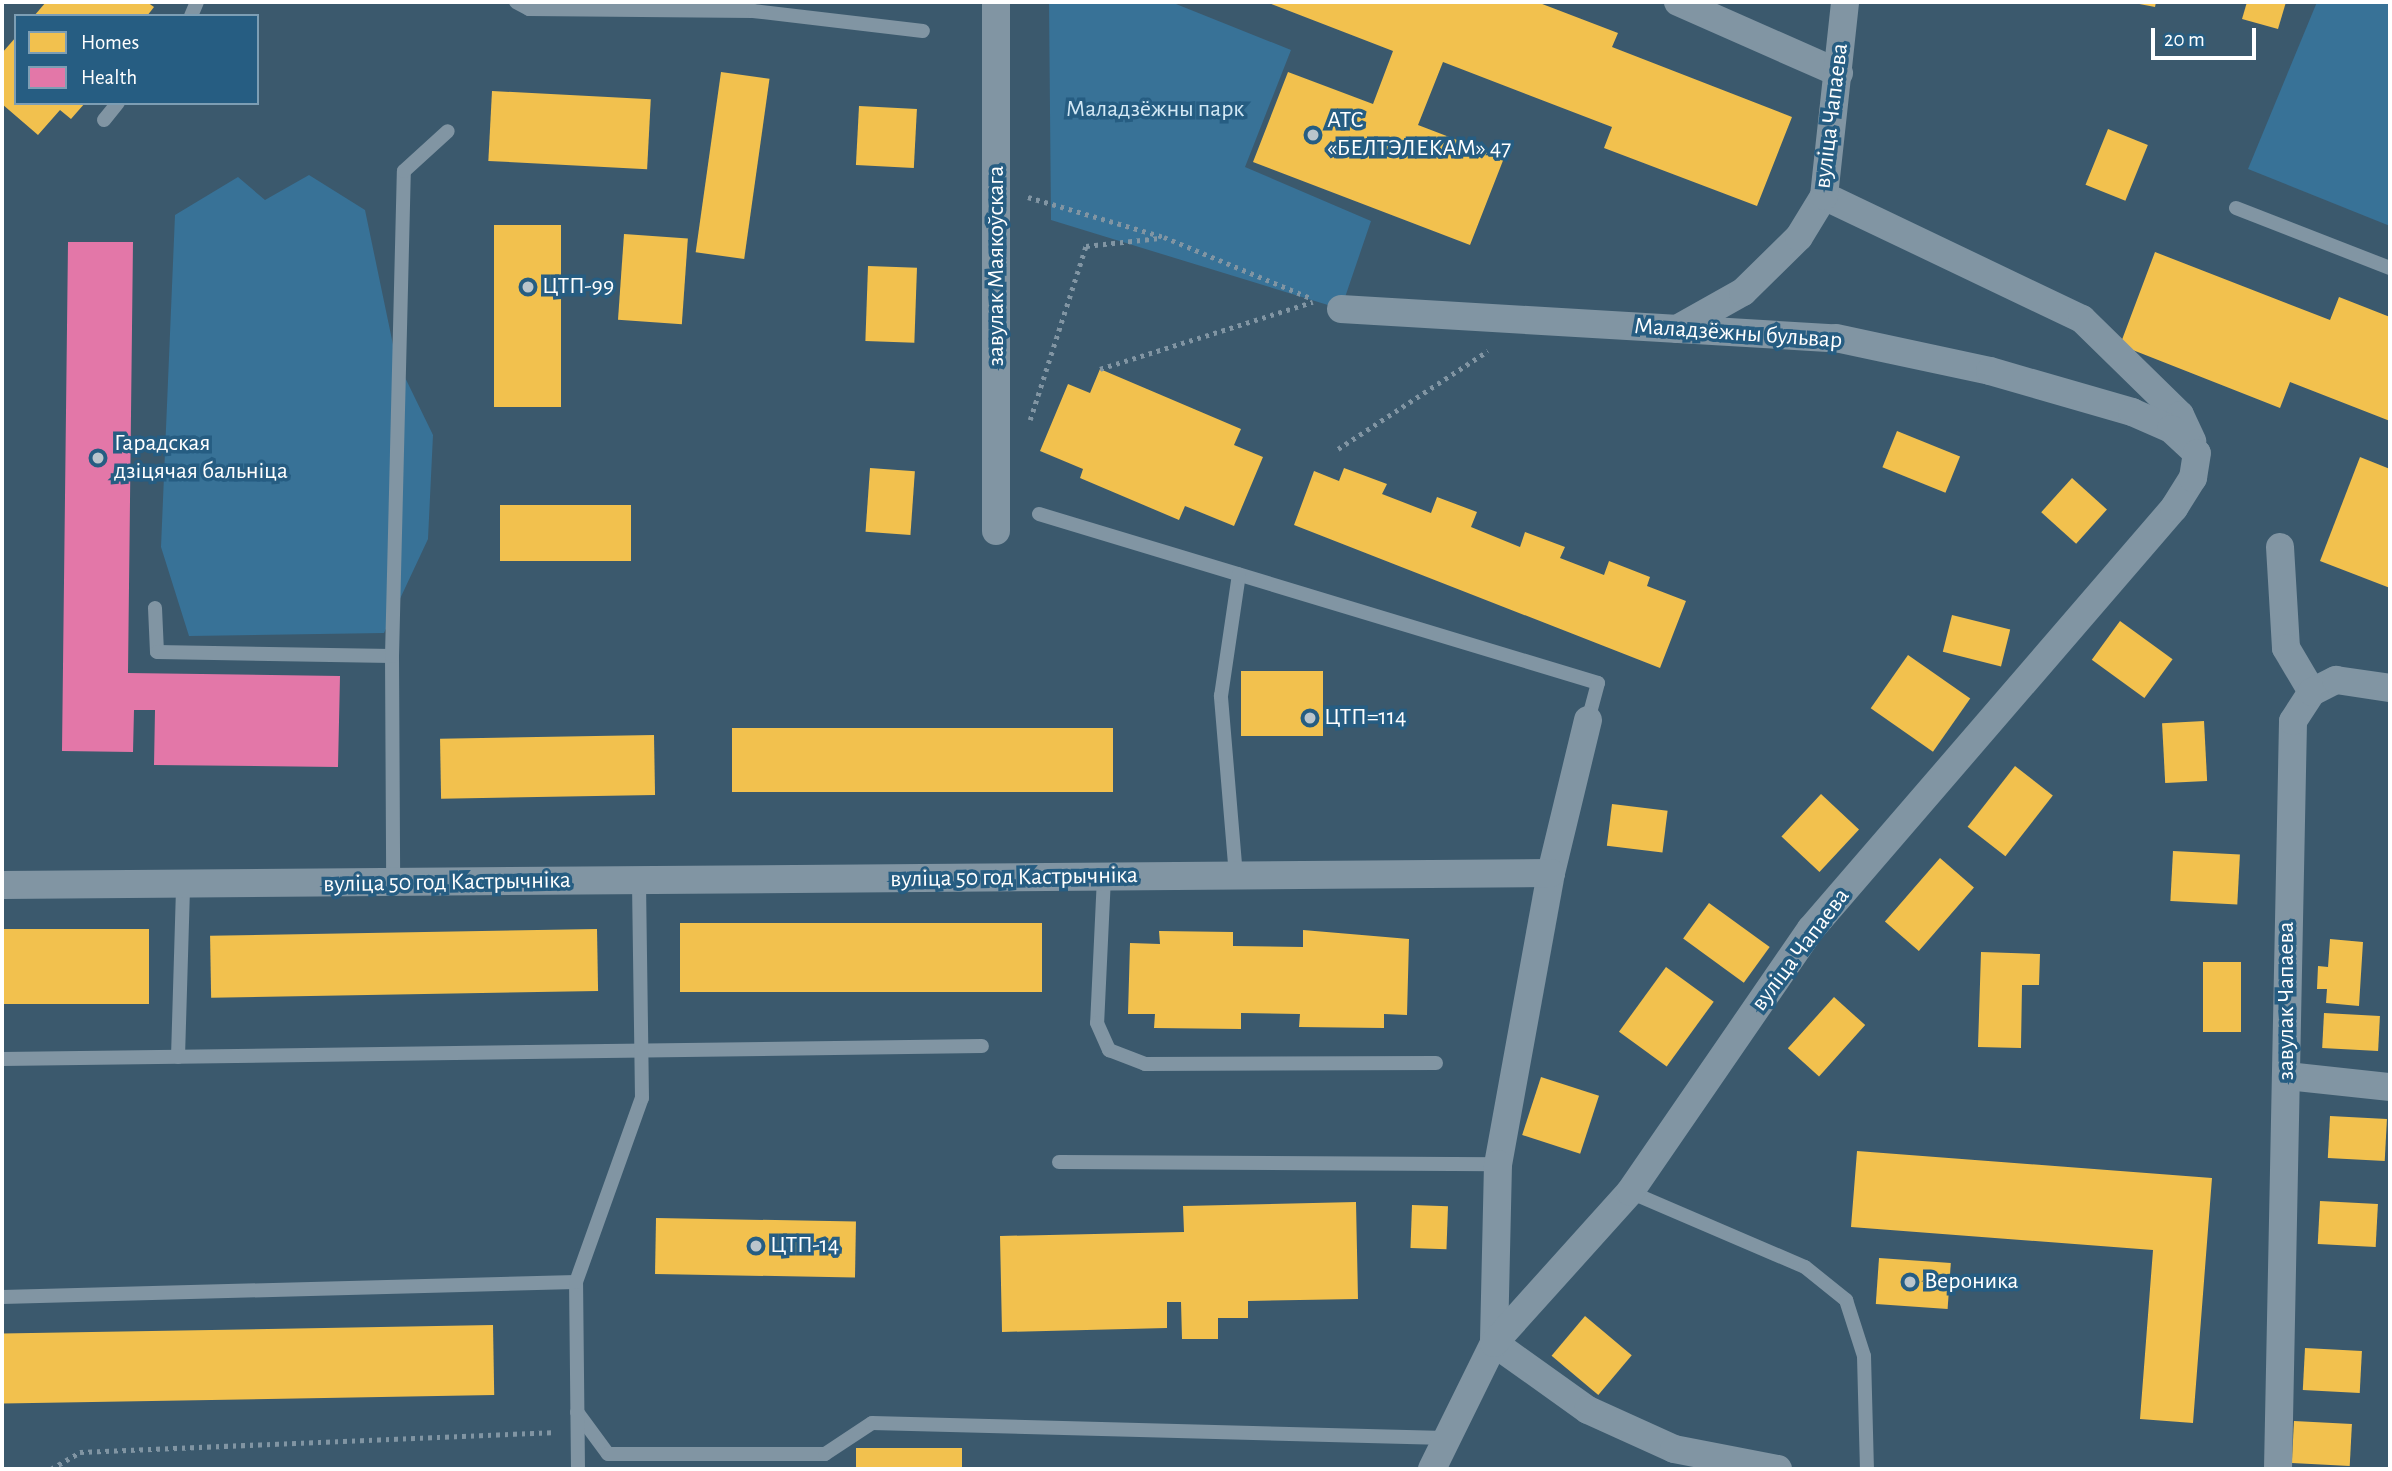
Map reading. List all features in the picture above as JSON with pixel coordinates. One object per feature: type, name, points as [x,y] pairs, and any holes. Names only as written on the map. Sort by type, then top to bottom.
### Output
[{"type":"street","name":"завулак Маякоўскага","points":[[996,2],[996,531]]},
{"type":"street","points":[[1678,2],[1839,73]]},
{"type":"street","name":"вуліца Чапаева","points":[[1677,329],[1744,292],[1799,237],[1824,196],[1845,2]]},
{"type":"street","points":[[1824,196],[2082,319],[2180,415],[2197,453]]},
{"type":"street","name":"Маладзёжны бульвар","points":[[1329,305],[1530,324],[1836,338],[1990,371],[2132,412],[2171,429],[2197,453]]},
{"type":"street","name":"вуліца Чапаева","points":[[1432,1469],[1494,1343],[1630,1192],[1811,929],[2174,508],[2193,478],[2197,453]]},
{"type":"street","points":[[2280,547],[2286,648],[2312,692],[2336,680],[2390,688]]},
{"type":"street","name":"завулак Чапаева","points":[[2278,1469],[2287,1076],[2289,755],[2293,721],[2312,692]]},
{"type":"street","points":[[1588,720],[1551,873],[1498,1164],[1494,1343],[1588,1410],[1674,1449],[1778,1469]]},
{"type":"street","name":"вуліца 50 год Кастрычніка","points":[[2,885],[1551,873]]},
{"type":"street","points":[[2287,1076],[2390,1087]]},
{"type":"lane","points":[[516,2],[528,9],[588,6],[752,11],[923,31]]},
{"type":"lane","points":[[104,120],[116,105]]},
{"type":"lane","points":[[393,883],[392,656],[404,171],[448,131]]},
{"type":"lane","points":[[2236,208],[2390,268]]},
{"type":"lane","points":[[1039,514],[1598,683],[1588,720]]},
{"type":"lane","points":[[1236,876],[1221,696],[1239,574]]},
{"type":"lane","points":[[155,608],[156,652],[392,656]]},
{"type":"lane","points":[[1104,877],[1097,1023],[1109,1050],[1145,1064],[1436,1063]]},
{"type":"lane","points":[[578,1469],[576,1282],[642,1098],[639,881]]},
{"type":"lane","points":[[178,1057],[183,885]]},
{"type":"lane","points":[[2,1059],[640,1048],[982,1046]]},
{"type":"lane","points":[[1059,1162],[1498,1164]]},
{"type":"lane","points":[[1630,1192],[1805,1267],[1846,1300],[1864,1356],[1867,1469]]},
{"type":"lane","points":[[2,1297],[576,1282]]},
{"type":"lane","points":[[577,1412],[608,1454],[825,1454],[872,1423],[1446,1438]]},
{"type":"path","points":[[997,188],[1164,237],[1329,305]]},
{"type":"path","points":[[1027,429],[1086,246],[1164,237]]},
{"type":"path","points":[[1100,369],[1329,305]]},
{"type":"path","points":[[1338,449],[1530,324]]},
{"type":"path","points":[[51,1469],[80,1452],[578,1431]]},
{"type":"green space","name":"Маладзёжны парк","points":[[1049,2],[1171,2],[1291,50],[1245,167],[1371,221],[1341,309],[1051,220]]},
{"type":"green space","points":[[2317,2],[2390,2],[2390,226],[2248,169]]},
{"type":"green space","points":[[309,175],[365,210],[396,359],[433,435],[428,539],[384,633],[189,636],[161,547],[175,215],[238,177],[265,200]]},
{"type":"building: Homes","points":[[46,2],[147,2],[154,7],[149,14],[36,14]]},
{"type":"building: Homes","points":[[1266,2],[1537,2],[1618,33],[1612,47],[1792,117],[1757,206],[1604,148],[1612,127],[1443,62],[1418,125],[1504,158],[1470,245],[1253,162],[1288,72],[1373,104],[1393,51]]},
{"type":"building: Homes","points":[[2129,2],[2156,2],[2155,7]]},
{"type":"building: Homes","points":[[2247,2],[2286,2],[2278,29],[2242,19]]},
{"type":"building: Homes","points":[[14,39],[14,105],[83,105],[71,119],[60,110],[38,135],[2,104],[2,53]]},
{"type":"building: Homes","points":[[721,72],[770,79],[744,259],[696,252]]},
{"type":"building: Homes","points":[[492,91],[651,99],[647,169],[488,161]]},
{"type":"building: Homes","points":[[859,106],[917,109],[914,168],[856,165]]},
{"type":"building: Homes","points":[[2108,129],[2148,145],[2125,201],[2086,185]]},
{"type":"building: Homes","name":"ЦТП-99","points":[[494,225],[561,225],[561,407],[494,407]]},
{"type":"building: Homes","points":[[624,234],[688,238],[682,324],[618,320]]},
{"type":"building: Homes","points":[[2155,252],[2330,320],[2339,297],[2390,317],[2390,421],[2290,382],[2280,408],[2120,345]]},
{"type":"building: Homes","points":[[868,266],[917,268],[914,343],[865,341]]},
{"type":"building: Homes","points":[[1100,369],[1241,429],[1234,445],[1263,457],[1234,526],[1185,506],[1179,520],[1080,478],[1083,469],[1040,451],[1068,384],[1090,393]]},
{"type":"building: Homes","points":[[1897,431],[1960,456],[1945,493],[1882,467]]},
{"type":"building: Homes","points":[[2360,457],[2390,469],[2390,588],[2320,561]]},
{"type":"building: Homes","points":[[870,468],[915,471],[910,535],[866,532]]},
{"type":"building: Homes","points":[[1344,468],[1387,484],[1382,494],[1431,513],[1437,497],[1477,512],[1471,527],[1520,547],[1525,532],[1565,547],[1560,558],[1604,575],[1609,561],[1650,577],[1647,586],[1686,601],[1660,668],[1294,525],[1314,471],[1339,481]]},
{"type":"building: Homes","points":[[2072,478],[2107,509],[2076,544],[2041,512]]},
{"type":"building: Homes","points":[[500,505],[631,505],[631,561],[500,561]]},
{"type":"building: Homes","points":[[1952,615],[2010,630],[2001,666],[1943,652]]},
{"type":"building: Homes","points":[[2120,621],[2173,659],[2144,698],[2092,660]]},
{"type":"building: Homes","points":[[1908,655],[1970,699],[1933,752],[1871,708]]},
{"type":"building: Homes","name":"ЦТП=114","points":[[1241,671],[1323,671],[1323,736],[1241,736]]},
{"type":"building: Homes","points":[[2204,721],[2207,781],[2165,783],[2162,723]]},
{"type":"building: Homes","points":[[732,728],[1113,728],[1113,792],[732,792]]},
{"type":"building: Homes","points":[[654,735],[655,795],[441,799],[440,739]]},
{"type":"building: Homes","points":[[2015,766],[2053,796],[2005,856],[1968,827]]},
{"type":"building: Homes","points":[[1821,794],[1859,829],[1819,872],[1781,836]]},
{"type":"building: Homes","points":[[1612,804],[1668,811],[1662,853],[1607,846]]},
{"type":"building: Homes","points":[[2173,851],[2240,855],[2237,904],[2170,901]]},
{"type":"building: Homes","points":[[1940,858],[1974,888],[1919,951],[1885,921]]},
{"type":"building: Homes","points":[[1709,903],[1770,947],[1744,983],[1683,939]]},
{"type":"building: Homes","points":[[680,923],[1042,923],[1042,992],[680,992]]},
{"type":"building: Homes","points":[[2,929],[149,929],[149,1004],[2,1004]]},
{"type":"building: Homes","points":[[597,929],[598,991],[211,998],[210,936]]},
{"type":"building: Homes","points":[[1303,930],[1409,939],[1407,1015],[1384,1014],[1384,1028],[1299,1027],[1300,1014],[1241,1013],[1241,1029],[1154,1028],[1155,1014],[1128,1014],[1130,943],[1160,944],[1159,931],[1233,932],[1233,946],[1303,947]]},
{"type":"building: Homes","points":[[2330,939],[2363,942],[2359,1006],[2326,1003],[2327,989],[2317,989],[2318,966],[2328,967]]},
{"type":"building: Homes","points":[[1981,952],[2040,954],[2039,985],[2022,985],[2021,1048],[1978,1047]]},
{"type":"building: Homes","points":[[2203,962],[2241,962],[2241,1032],[2203,1032]]},
{"type":"building: Homes","points":[[1666,967],[1714,1002],[1667,1066],[1619,1032]]},
{"type":"building: Homes","points":[[1834,997],[1865,1025],[1819,1076],[1788,1048]]},
{"type":"building: Homes","points":[[2324,1013],[2380,1016],[2378,1051],[2322,1048]]},
{"type":"building: Homes","points":[[1541,1077],[1599,1096],[1580,1154],[1522,1135]]},
{"type":"building: Homes","points":[[2330,1116],[2387,1119],[2385,1161],[2328,1158]]},
{"type":"building: Homes","points":[[1857,1151],[2212,1178],[2193,1423],[2140,1419],[2153,1250],[1851,1227]]},
{"type":"building: Homes","points":[[2320,1201],[2378,1204],[2376,1247],[2318,1244]]},
{"type":"building: Homes","points":[[1356,1202],[1358,1299],[1248,1301],[1248,1318],[1218,1318],[1218,1339],[1182,1339],[1181,1302],[1167,1302],[1167,1328],[1002,1332],[1000,1236],[1184,1232],[1183,1206]]},
{"type":"building: Homes","points":[[1412,1205],[1448,1206],[1446,1249],[1410,1248]]},
{"type":"building: Homes","name":"ЦТП-14","points":[[656,1218],[856,1221],[855,1277],[655,1274]]},
{"type":"building: Homes","points":[[1879,1258],[1951,1263],[1948,1309],[1876,1304]]},
{"type":"building: Homes","points":[[1585,1316],[1632,1355],[1598,1395],[1552,1356]]},
{"type":"building: Homes","points":[[493,1325],[494,1395],[3,1404],[2,1334]]},
{"type":"building: Homes","points":[[2305,1348],[2362,1351],[2360,1393],[2303,1390]]},
{"type":"building: Homes","points":[[2294,1421],[2352,1424],[2350,1466],[2292,1463]]},
{"type":"building: Homes","points":[[856,1448],[962,1448],[962,1469],[856,1469]]},
{"type":"building: Health","name":"Гарадская дзіцячая бальніца","points":[[68,242],[133,242],[128,673],[340,676],[338,767],[154,765],[155,710],[134,710],[133,752],[62,751]]},
{"type":"place","name":"АТС «БЕЛТЭЛЕКАМ» 47","points":[[1313,135]]},
{"type":"place","name":"ЦТП-99","points":[[528,287]]},
{"type":"place","name":"Гарадская дзіцячая бальніца","points":[[98,458]]},
{"type":"place","name":"ЦТП=114","points":[[1310,718]]},
{"type":"place","name":"ЦТП-14","points":[[756,1246]]},
{"type":"place","name":"Вероника","points":[[1910,1282]]}]
